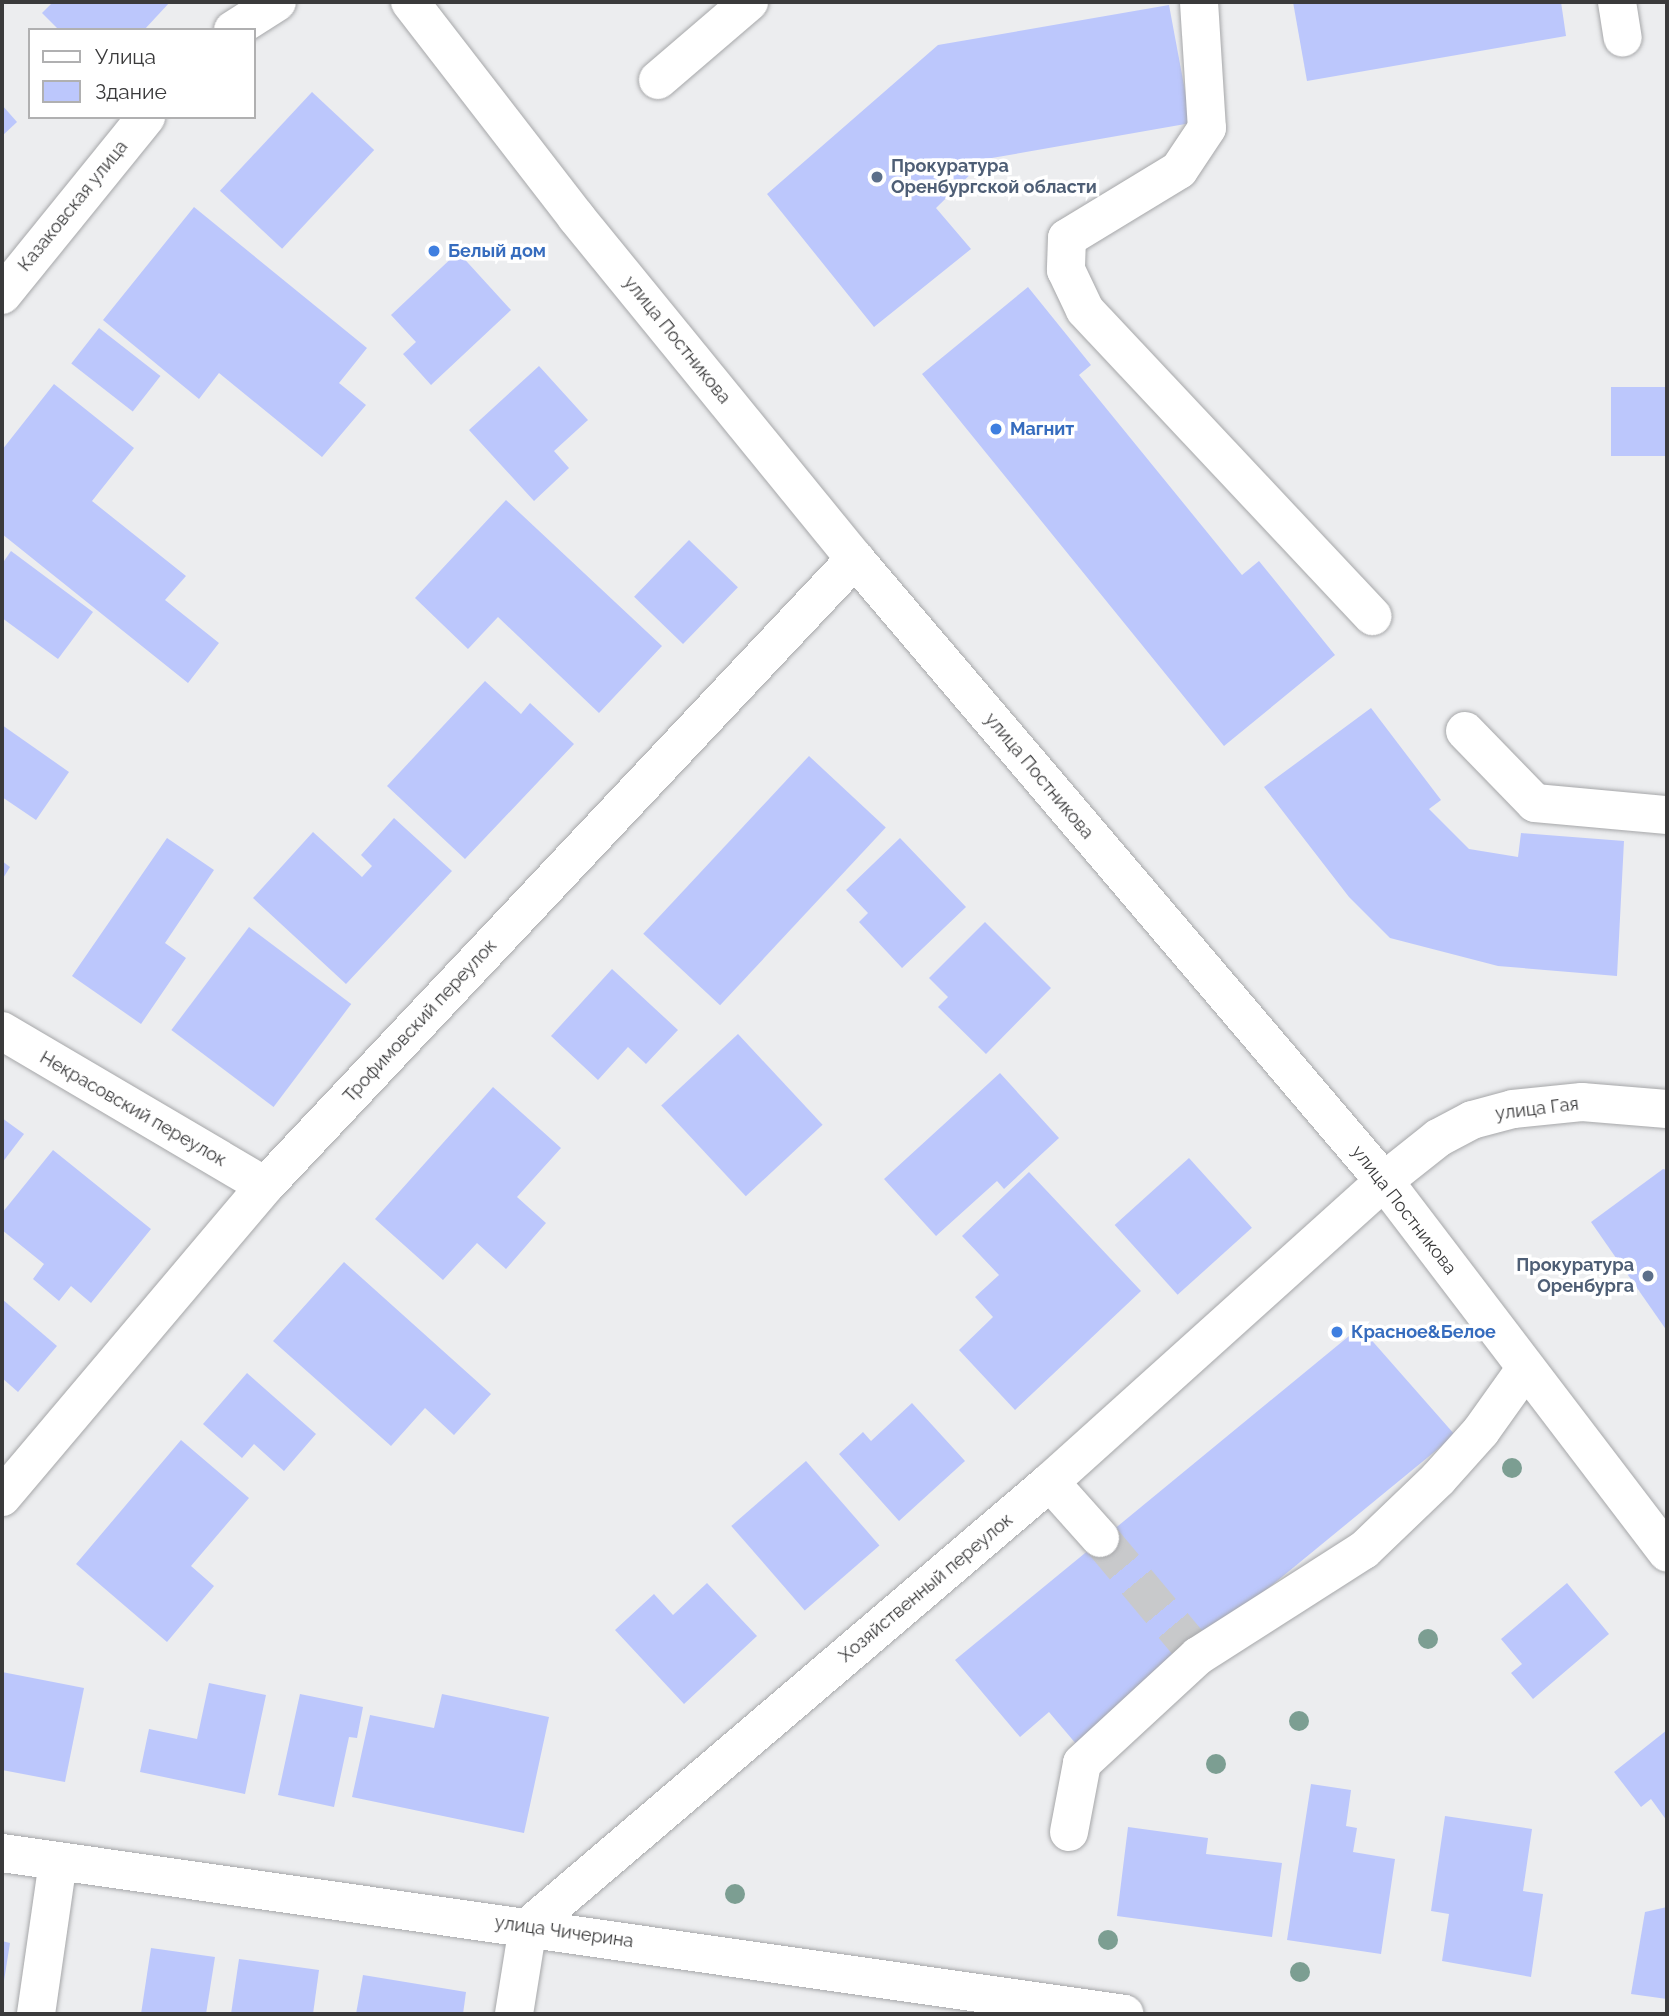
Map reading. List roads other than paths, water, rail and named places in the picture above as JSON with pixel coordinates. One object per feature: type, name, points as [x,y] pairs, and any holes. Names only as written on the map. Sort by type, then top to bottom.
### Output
[{"type":"street","points":[[236,28],[277,2]]},
{"type":"street","name":"улица Постникова","points":[[410,2],[576,217],[855,559],[1384,1181],[1667,1552]]},
{"type":"street","points":[[658,80],[749,2]]},
{"type":"street","points":[[1199,2],[1207,128],[1179,170],[1067,238],[1066,270],[1085,310],[1372,616]]},
{"type":"street","name":"Казаковская улица","points":[[2,295],[144,119]]},
{"type":"street","name":"Трофимовский переулок","points":[[2,1497],[265,1186],[855,559]]},
{"type":"street","points":[[1465,731],[1535,803],[1667,816]]},
{"type":"street","name":"Некрасовский переулок","points":[[2,1031],[265,1186]]},
{"type":"street","name":"улица Гая","points":[[1384,1181],[1438,1138],[1472,1120],[1513,1109],[1583,1102],[1667,1109]]},
{"type":"street","name":"Хозяйственный переулок","points":[[527,1927],[1050,1482],[1384,1181]]},
{"type":"street","points":[[1069,1832],[1082,1763],[1195,1652],[1364,1550],[1438,1479],[1481,1431],[1526,1368]]},
{"type":"street","points":[[1050,1482],[1100,1538]]},
{"type":"street","name":"улица Чичерина","points":[[2,1853],[1125,2014]]},
{"type":"street","points":[[36,2014],[58,1861]]},
{"type":"street","points":[[514,2014],[527,1927]]},
{"type":"tunnel","points":[[1100,1538],[1192,1648]]},
{"type":"place","name":"Прокуратура Оренбургской области","points":[[877,177]]},
{"type":"place","name":"Белый дом","points":[[434,251]]},
{"type":"place","name":"Магнит","points":[[996,429]]},
{"type":"place","name":"Прокуратура Оренбурга","points":[[1648,1276]]},
{"type":"place","name":"Красное&Белое","points":[[1337,1332]]}]
